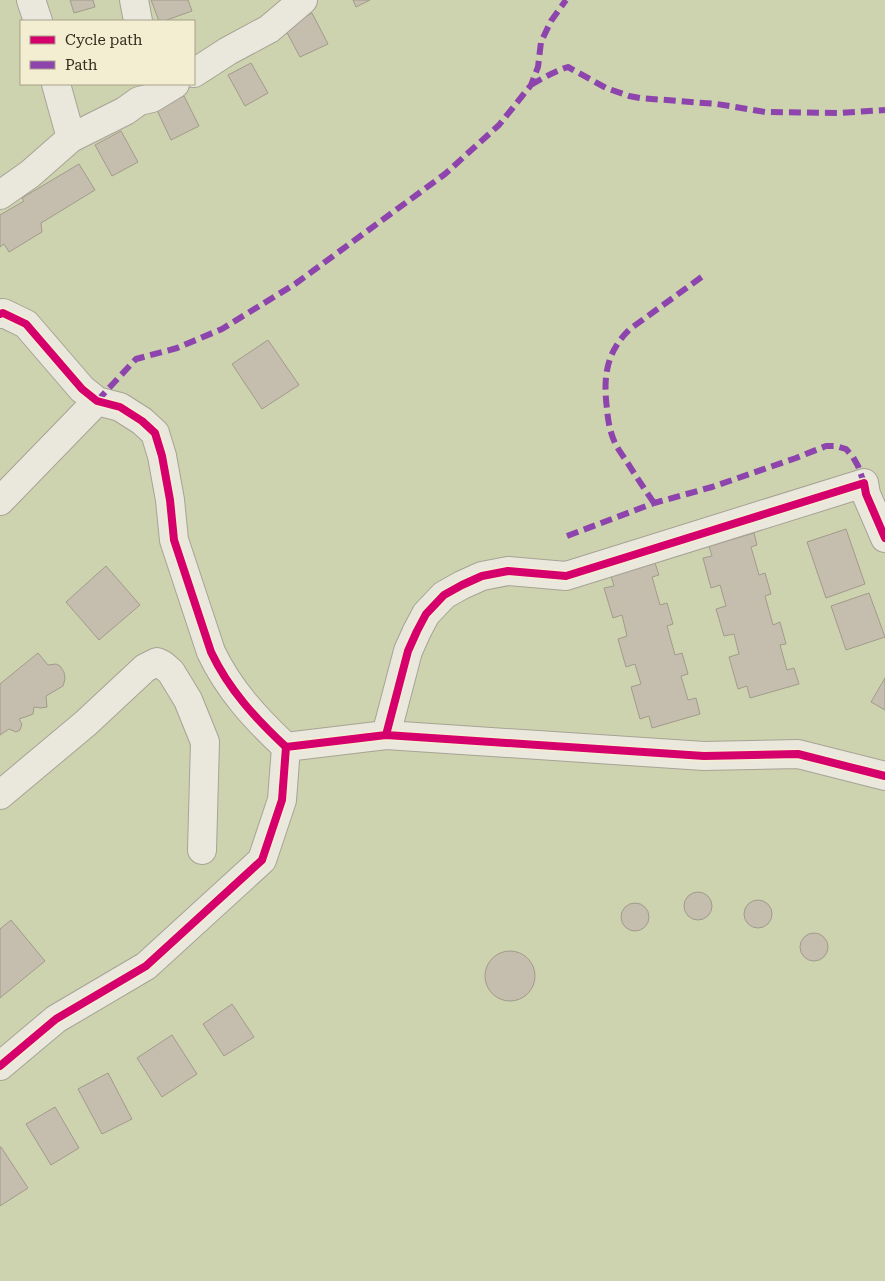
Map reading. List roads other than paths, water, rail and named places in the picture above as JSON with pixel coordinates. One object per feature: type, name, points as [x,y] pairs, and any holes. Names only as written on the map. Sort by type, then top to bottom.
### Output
[{"type":"street","points":[[31,0],[38,20]]},
{"type":"street","points":[[134,0],[138,20]]},
{"type":"street","points":[[195,72],[228,51],[269,29],[303,0]]},
{"type":"street","points":[[56,85],[71,138]]},
{"type":"street","points":[[0,195],[30,174],[71,138],[125,111],[150,91],[171,85]]},
{"type":"street","points":[[1,312],[26,324],[82,389],[96,401],[120,408],[142,422],[155,434],[162,456],[170,500],[174,540],[211,652],[227,682],[250,712],[286,747]]},
{"type":"street","points":[[0,501],[96,401]]},
{"type":"street","points":[[386,734],[408,651],[426,614],[444,595],[482,576],[508,571],[566,576],[864,482],[866,494],[885,538]]},
{"type":"street","points":[[0,795],[86,723],[145,668],[156,662],[171,672],[188,700],[205,742],[202,850]]},
{"type":"street","points":[[286,747],[386,734],[704,756],[798,754],[885,776]]},
{"type":"street","points":[[0,1066],[56,1019],[146,966],[262,860],[282,800],[286,747]]}]
